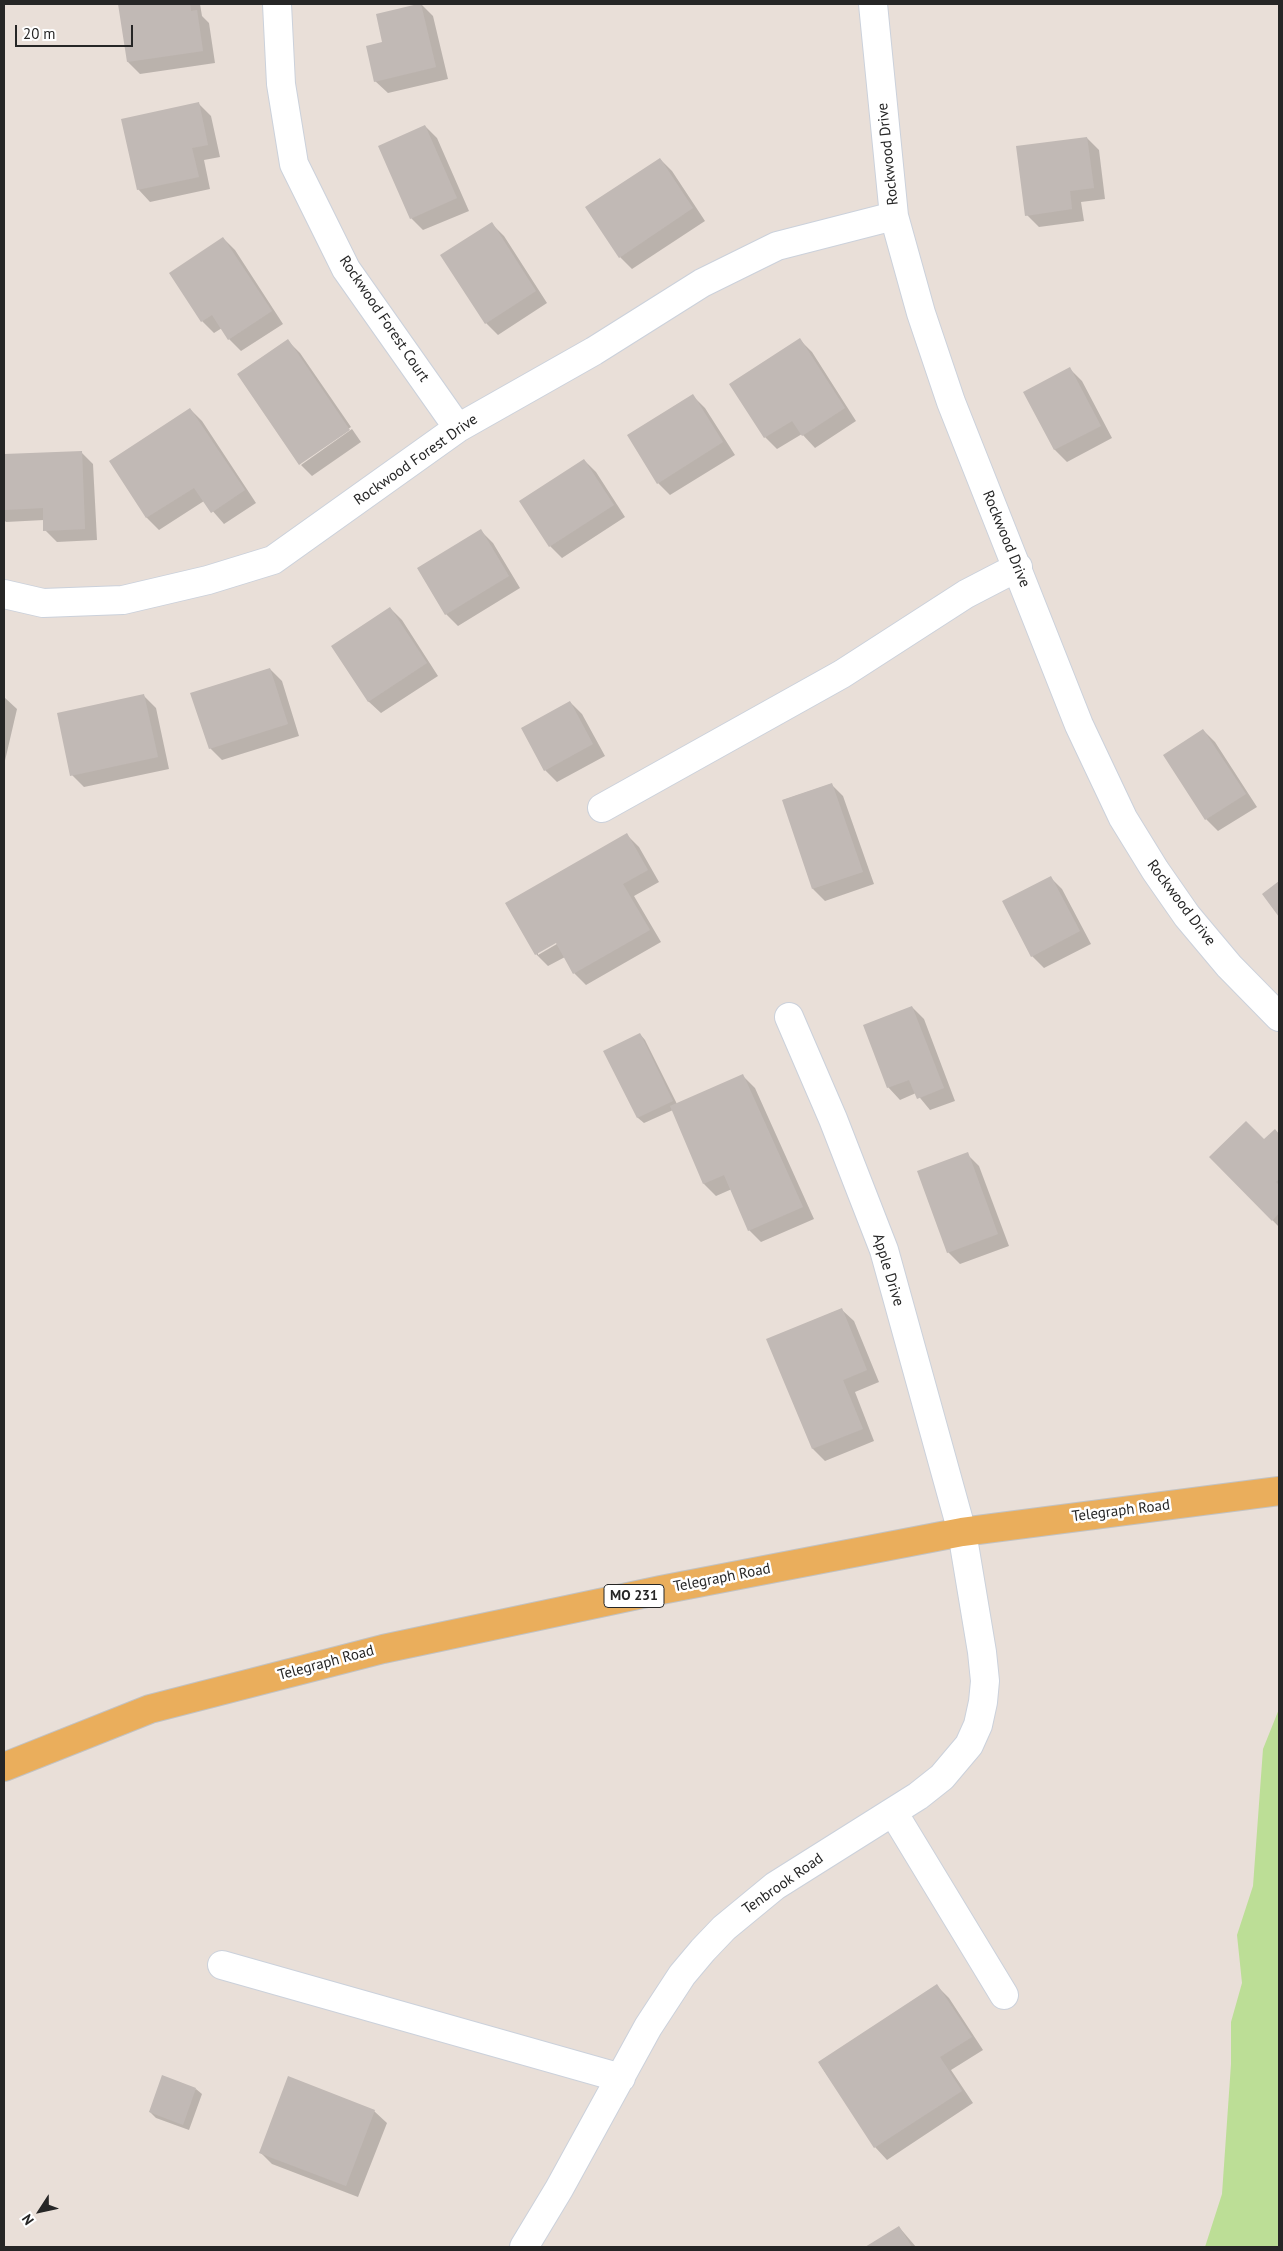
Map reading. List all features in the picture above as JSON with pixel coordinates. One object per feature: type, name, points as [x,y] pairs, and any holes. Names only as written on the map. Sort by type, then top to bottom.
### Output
[{"type":"main road","name":"Telegraph Road","points":[[4,1767],[150,1709],[383,1649],[661,1590],[962,1532],[1279,1491]]},
{"type":"street","name":"Rockwood Forest Court","points":[[277,4],[281,84],[294,164],[346,268],[458,428]]},
{"type":"street","name":"Rockwood Drive","points":[[874,4],[894,216],[922,313],[951,402],[1079,725],[1123,818],[1155,870],[1187,916],[1229,966],[1279,1017]]},
{"type":"street","name":"Rockwood Forest Drive","points":[[4,594],[43,604],[123,600],[208,580],[273,560],[458,428],[594,351],[702,283],[777,246],[894,216]]},
{"type":"street","points":[[602,808],[842,674],[966,594],[1018,567]]},
{"type":"street","name":"Apple Drive","points":[[789,1017],[833,1119],[884,1250],[962,1532]]},
{"type":"street","name":"Tenbrook Road","points":[[524,2247],[559,2189],[648,2027],[674,1988],[703,1950],[724,1928],[775,1886],[893,1812],[942,1777],[969,1745],[978,1725],[983,1702],[984,1672],[962,1532]]},
{"type":"street","points":[[893,1812],[1004,1995]]},
{"type":"street","points":[[222,1966],[621,2078]]},
{"type":"green space","points":[[1279,1709],[1279,2247],[1205,2247],[1222,2194],[1231,2064],[1231,2022],[1242,1983],[1237,1935],[1253,1886],[1263,1749]]},
{"type":"building","points":[[118,4],[190,4],[191,11],[197,10],[203,51],[127,62]]},
{"type":"building","points":[[421,4],[436,67],[374,82],[366,46],[382,42],[376,14]]},
{"type":"building","points":[[199,102],[208,145],[192,148],[199,177],[137,190],[121,119]]},
{"type":"building","points":[[425,125],[457,198],[410,219],[378,146]]},
{"type":"building","points":[[1087,137],[1094,188],[1070,191],[1072,209],[1025,216],[1016,146]]},
{"type":"building","points":[[660,158],[693,208],[619,258],[585,207]]},
{"type":"building","points":[[492,222],[536,291],[485,324],[440,255]]},
{"type":"building","points":[[223,237],[272,311],[228,340],[212,315],[201,322],[169,273]]},
{"type":"building","points":[[800,338],[845,408],[802,436],[792,421],[764,438],[729,384]]},
{"type":"building","points":[[288,339],[350,430],[299,465],[237,374]]},
{"type":"building","points":[[1070,367],[1101,426],[1054,450],[1023,392]]},
{"type":"building","points":[[693,394],[723,442],[657,484],[627,435]]},
{"type":"building","points":[[190,408],[245,490],[211,513],[194,488],[146,518],[109,461]]},
{"type":"building","points":[[82,451],[85,529],[43,531],[43,508],[4,510],[4,454]]},
{"type":"building","points":[[584,459],[614,505],[549,547],[519,501]]},
{"type":"building","points":[[481,529],[509,576],[445,615],[417,568]]},
{"type":"building","points":[[390,607],[427,663],[368,702],[331,646]]},
{"type":"building","points":[[270,668],[288,724],[209,749],[190,693]]},
{"type":"building","points":[[144,694],[158,757],[70,776],[57,713]]},
{"type":"building","points":[[570,701],[593,744],[544,771],[521,728]]},
{"type":"building","points":[[1203,729],[1246,794],[1205,820],[1163,755]]},
{"type":"building","points":[[832,783],[863,872],[812,889],[782,800]]},
{"type":"building","points":[[627,833],[648,870],[623,884],[650,930],[573,974],[556,943],[535,955],[505,903]]},
{"type":"building","points":[[1051,876],[1080,931],[1031,957],[1002,901]]},
{"type":"building","points":[[1279,881],[1279,917],[1262,894]]},
{"type":"building","points":[[912,1006],[944,1088],[917,1099],[909,1080],[887,1088],[863,1025]]},
{"type":"building","points":[[640,1033],[673,1101],[637,1118],[603,1051]]},
{"type":"building","points":[[743,1074],[803,1207],[748,1231],[724,1175],[703,1184],[670,1106]]},
{"type":"building","points":[[1246,1121],[1264,1139],[1275,1129],[1279,1134],[1279,1179],[1276,1182],[1279,1185],[1279,1213],[1272,1221],[1209,1157]]},
{"type":"building","points":[[968,1152],[998,1234],[947,1253],[917,1171]]},
{"type":"building","points":[[842,1308],[867,1370],[843,1380],[863,1429],[812,1449],[766,1339]]},
{"type":"building","points":[[937,1984],[972,2037],[940,2057],[962,2091],[874,2148],[818,2062]]},
{"type":"building","points":[[162,2075],[196,2088],[183,2125],[149,2112]]},
{"type":"building","points":[[288,2076],[375,2110],[346,2186],[259,2153]]},
{"type":"building","points":[[899,2226],[912,2247],[865,2247]]}]
